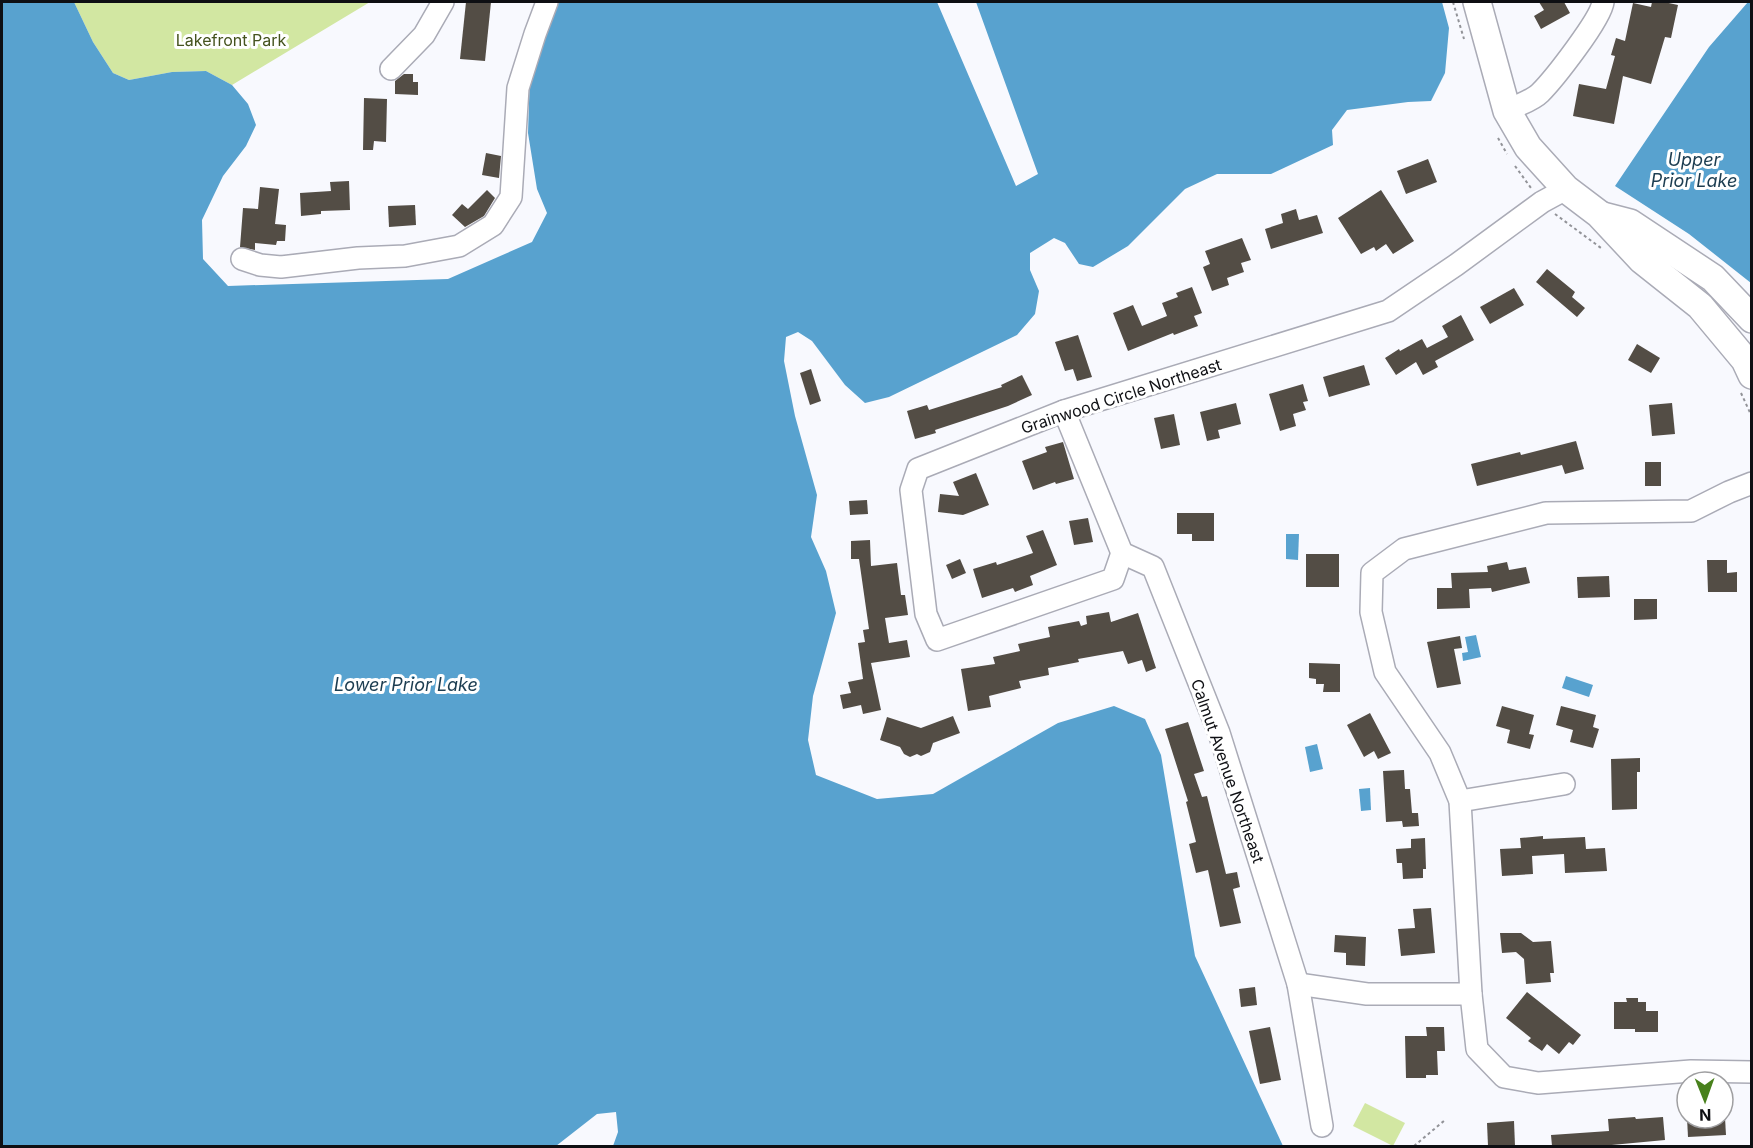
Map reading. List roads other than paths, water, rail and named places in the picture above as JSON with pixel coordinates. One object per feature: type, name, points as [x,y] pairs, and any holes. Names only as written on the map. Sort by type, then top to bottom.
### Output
[{"type":"main road","points":[[1477,2],[1507,111],[1528,147],[1566,189],[1599,214],[1642,260],[1700,306],[1745,360],[1752,375]]},
{"type":"main road","points":[[1599,214],[1630,223],[1713,278],[1752,319]]},
{"type":"street","points":[[391,69],[424,35],[442,2]]},
{"type":"street","points":[[242,259],[260,265],[281,267],[358,258],[405,256],[459,246],[493,225],[511,197],[518,88],[547,2]]},
{"type":"street","points":[[1507,111],[1539,94],[1585,36],[1603,7],[1603,2]]},
{"type":"street","name":"Grainwood Circle Northeast","points":[[1122,553],[1113,579],[937,639],[927,614],[911,490],[918,469],[1064,411],[1388,311],[1456,266],[1542,202],[1566,189]]},
{"type":"street","points":[[1064,411],[1122,553]]},
{"type":"street","points":[[1752,483],[1691,511],[1546,513],[1404,549],[1372,573],[1371,612],[1385,672],[1440,753],[1460,801],[1471,994],[1477,1049],[1504,1077],[1538,1083],[1691,1071],[1752,1072]]},
{"type":"street","name":"Calmut Avenue Northeast","points":[[1122,553],[1152,567],[1219,734],[1298,984],[1322,1126]]},
{"type":"street","points":[[1460,801],[1564,784]]},
{"type":"street","points":[[1298,984],[1367,994],[1471,994]]},
{"type":"water","name":"Lower Prior Lake","points":[[2,2],[74,2],[93,42],[113,73],[129,80],[172,72],[206,71],[232,85],[248,104],[256,125],[246,146],[223,176],[202,220],[203,259],[228,286],[448,279],[532,242],[547,213],[537,189],[528,133],[530,72],[558,2],[937,2],[1016,186],[1038,174],[976,2],[1442,2],[1449,28],[1445,73],[1431,101],[1347,110],[1332,130],[1333,145],[1271,174],[1217,174],[1185,189],[1128,246],[1093,267],[1079,264],[1065,243],[1054,238],[1030,253],[1030,270],[1039,291],[1035,314],[1017,335],[889,397],[865,403],[845,385],[812,341],[798,332],[786,337],[784,361],[795,416],[817,495],[811,537],[826,571],[836,613],[813,696],[808,740],[816,775],[877,799],[933,794],[1058,723],[1114,706],[1145,719],[1161,755],[1195,956],[1283,1146],[613,1146],[618,1132],[616,1112],[597,1114],[556,1146],[2,1146]]},
{"type":"water","name":"Upper Prior Lake","points":[[1748,2],[1751,2],[1751,283],[1689,234],[1615,186],[1709,47]]},
{"type":"water","points":[[1286,534],[1299,534],[1298,560],[1286,559]]},
{"type":"water","points":[[1476,635],[1481,657],[1463,661],[1462,653],[1468,652],[1465,637]]},
{"type":"water","points":[[1566,676],[1593,685],[1589,697],[1562,688]]},
{"type":"water","points":[[1317,744],[1323,769],[1310,772],[1305,747]]},
{"type":"water","points":[[1370,788],[1371,810],[1361,811],[1359,789]]},
{"type":"park label","name":"Lakefront Park","points":[[231,40]]}]
